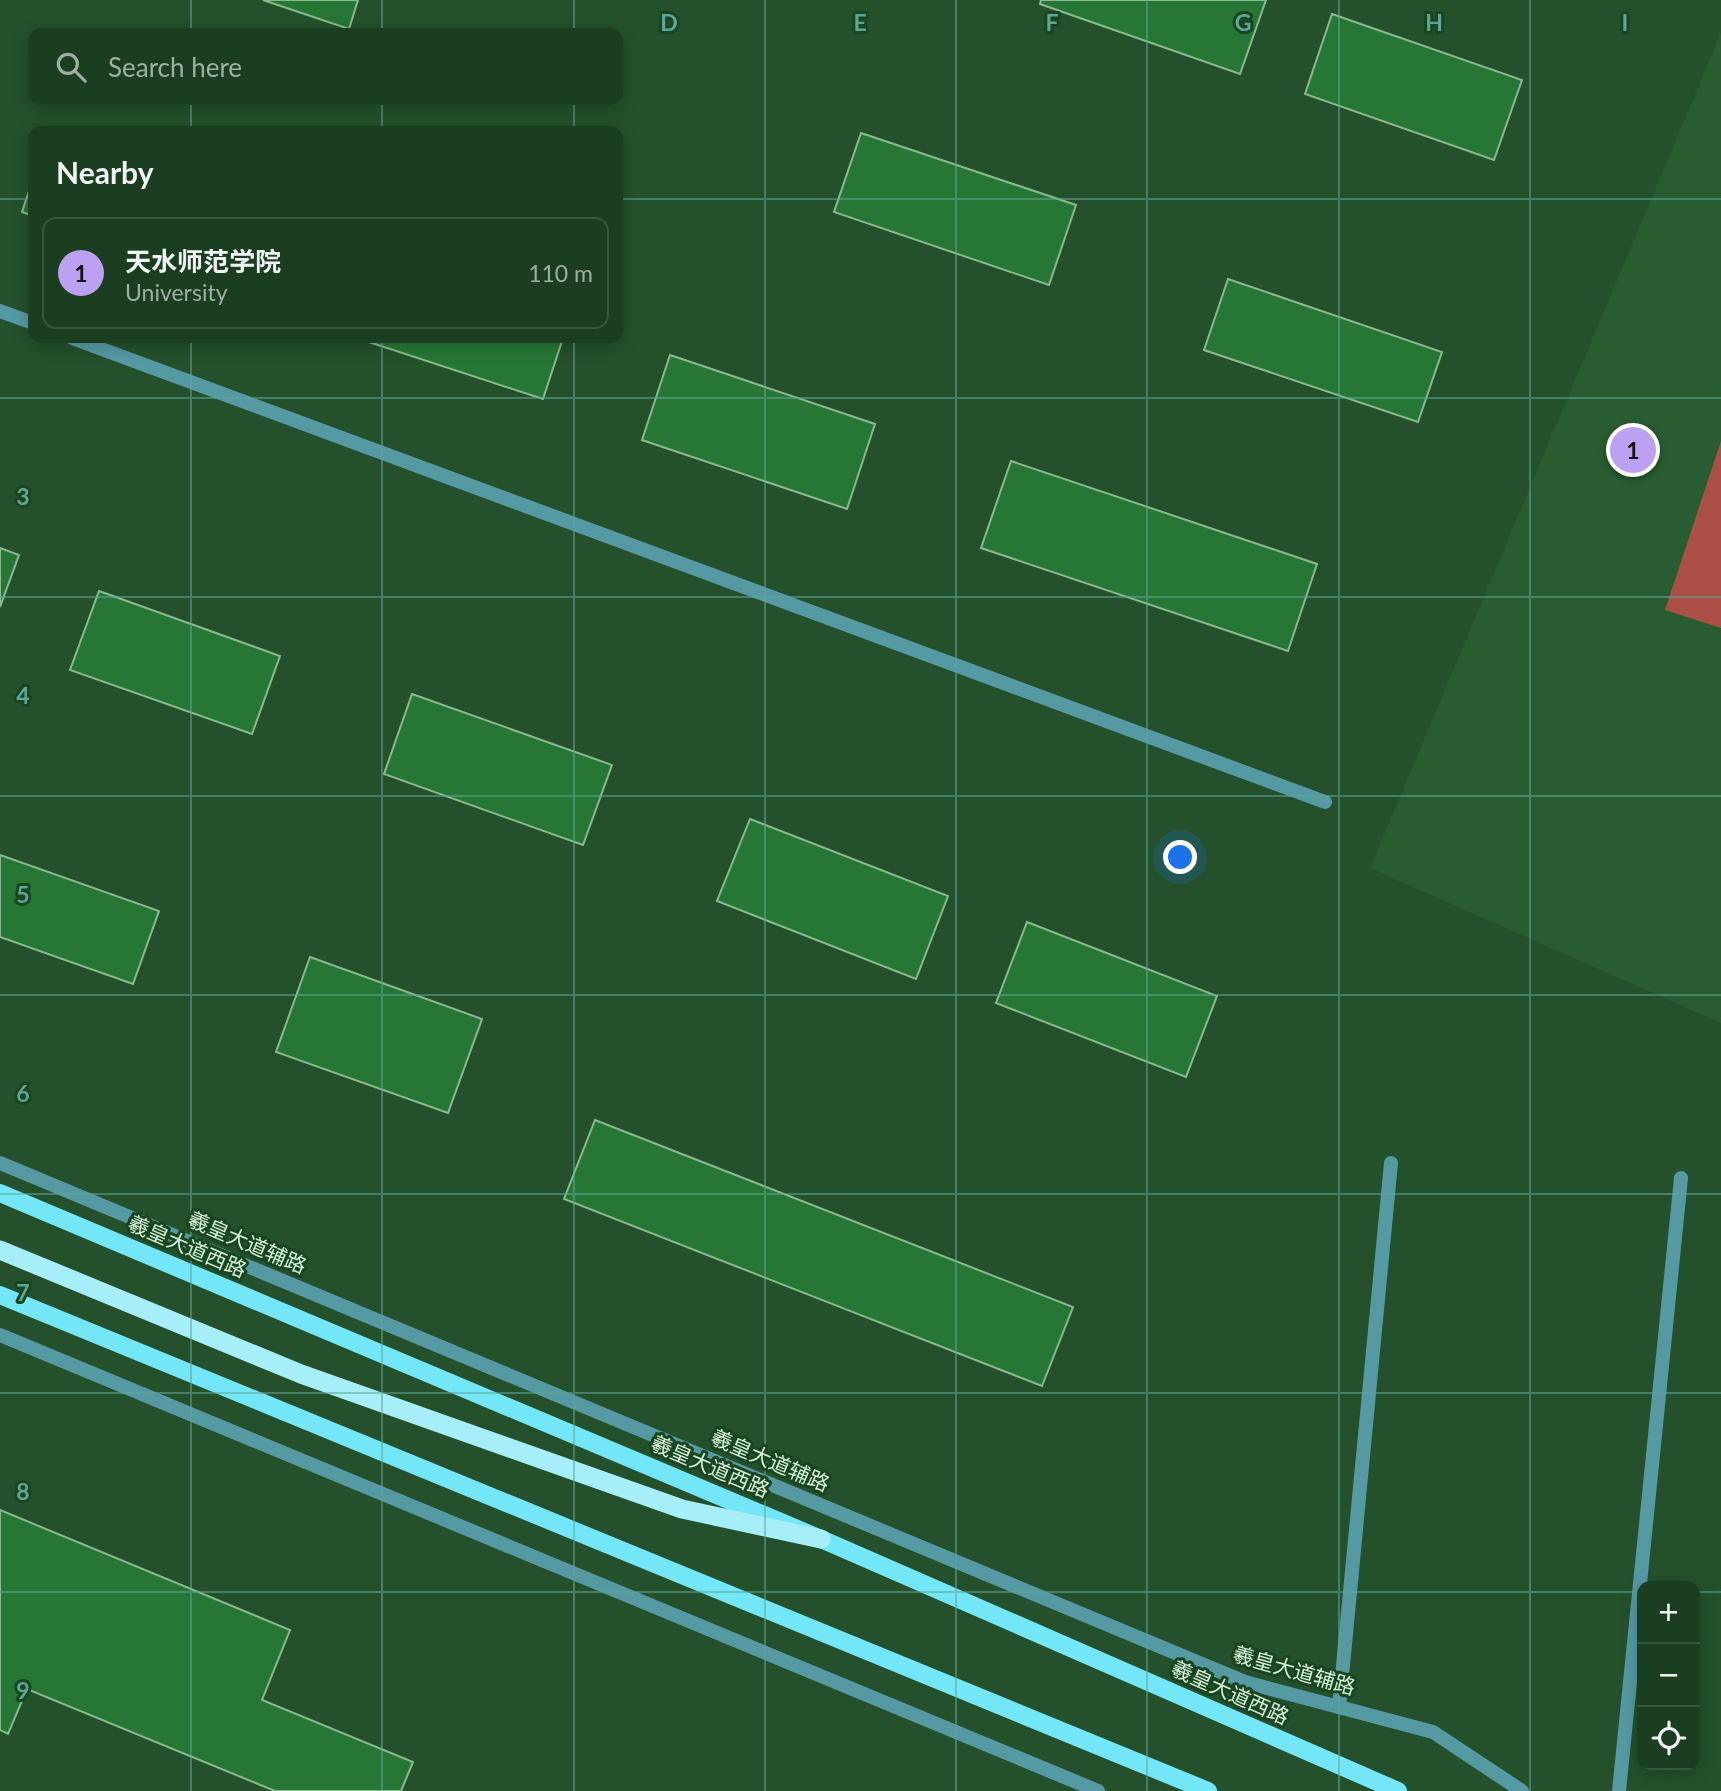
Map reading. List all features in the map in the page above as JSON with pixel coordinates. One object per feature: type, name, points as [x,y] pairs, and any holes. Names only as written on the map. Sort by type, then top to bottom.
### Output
[{"type":"highway","points":[[0,1250],[301,1374],[682,1509],[821,1539]]},
{"type":"main road","name":"羲皇大道西路","points":[[0,1193],[821,1539],[1398,1791]]},
{"type":"main road","points":[[0,1295],[1208,1791]]},
{"type":"street","points":[[0,311],[28,321]]},
{"type":"street","points":[[86,343],[1325,802]]},
{"type":"street","name":"羲皇大道辅路","points":[[0,1163],[1245,1682],[1433,1731],[1522,1791]]},
{"type":"street","points":[[1339,1707],[1391,1163]]},
{"type":"street","points":[[1619,1791],[1681,1178]]},
{"type":"street","points":[[0,1335],[1098,1791]]},
{"type":"shaded area","points":[[1721,33],[1721,1023],[1370,868]]},
{"type":"shaded area","points":[[1721,441],[1721,628],[1665,610]]},
{"type":"building","points":[[263,0],[358,0],[349,28]]},
{"type":"building","points":[[1041,0],[1266,0],[1240,74],[1040,4]]},
{"type":"building","points":[[1332,14],[1522,80],[1494,160],[1305,94]]},
{"type":"building","points":[[861,133],[1076,205],[1049,285],[834,212]]},
{"type":"building","points":[[28,194],[28,214],[22,212]]},
{"type":"building","points":[[1228,279],[1442,352],[1418,422],[1204,350]]},
{"type":"building","points":[[372,343],[561,343],[543,399]]},
{"type":"building","points":[[670,355],[875,424],[847,509],[642,440]]},
{"type":"building","points":[[1011,461],[1317,564],[1288,651],[981,548]]},
{"type":"building","points":[[0,548],[19,555],[0,607]]},
{"type":"building","points":[[99,591],[280,656],[252,734],[70,670]]},
{"type":"building","points":[[412,694],[612,765],[583,845],[384,774]]},
{"type":"building","points":[[750,819],[948,896],[916,979],[717,901]]},
{"type":"building","points":[[0,855],[159,911],[133,984],[0,937]]},
{"type":"building","points":[[1027,922],[1217,996],[1186,1077],[996,1003]]},
{"type":"building","points":[[310,957],[482,1019],[448,1113],[276,1052]]},
{"type":"building","points":[[595,1120],[1073,1307],[1042,1386],[564,1199]]},
{"type":"building","points":[[0,1510],[290,1630],[262,1700],[413,1762],[401,1791],[275,1791],[27,1689],[8,1734],[0,1730]]},
{"type":"place","name":"天水师范学院","points":[[1633,450]]}]
